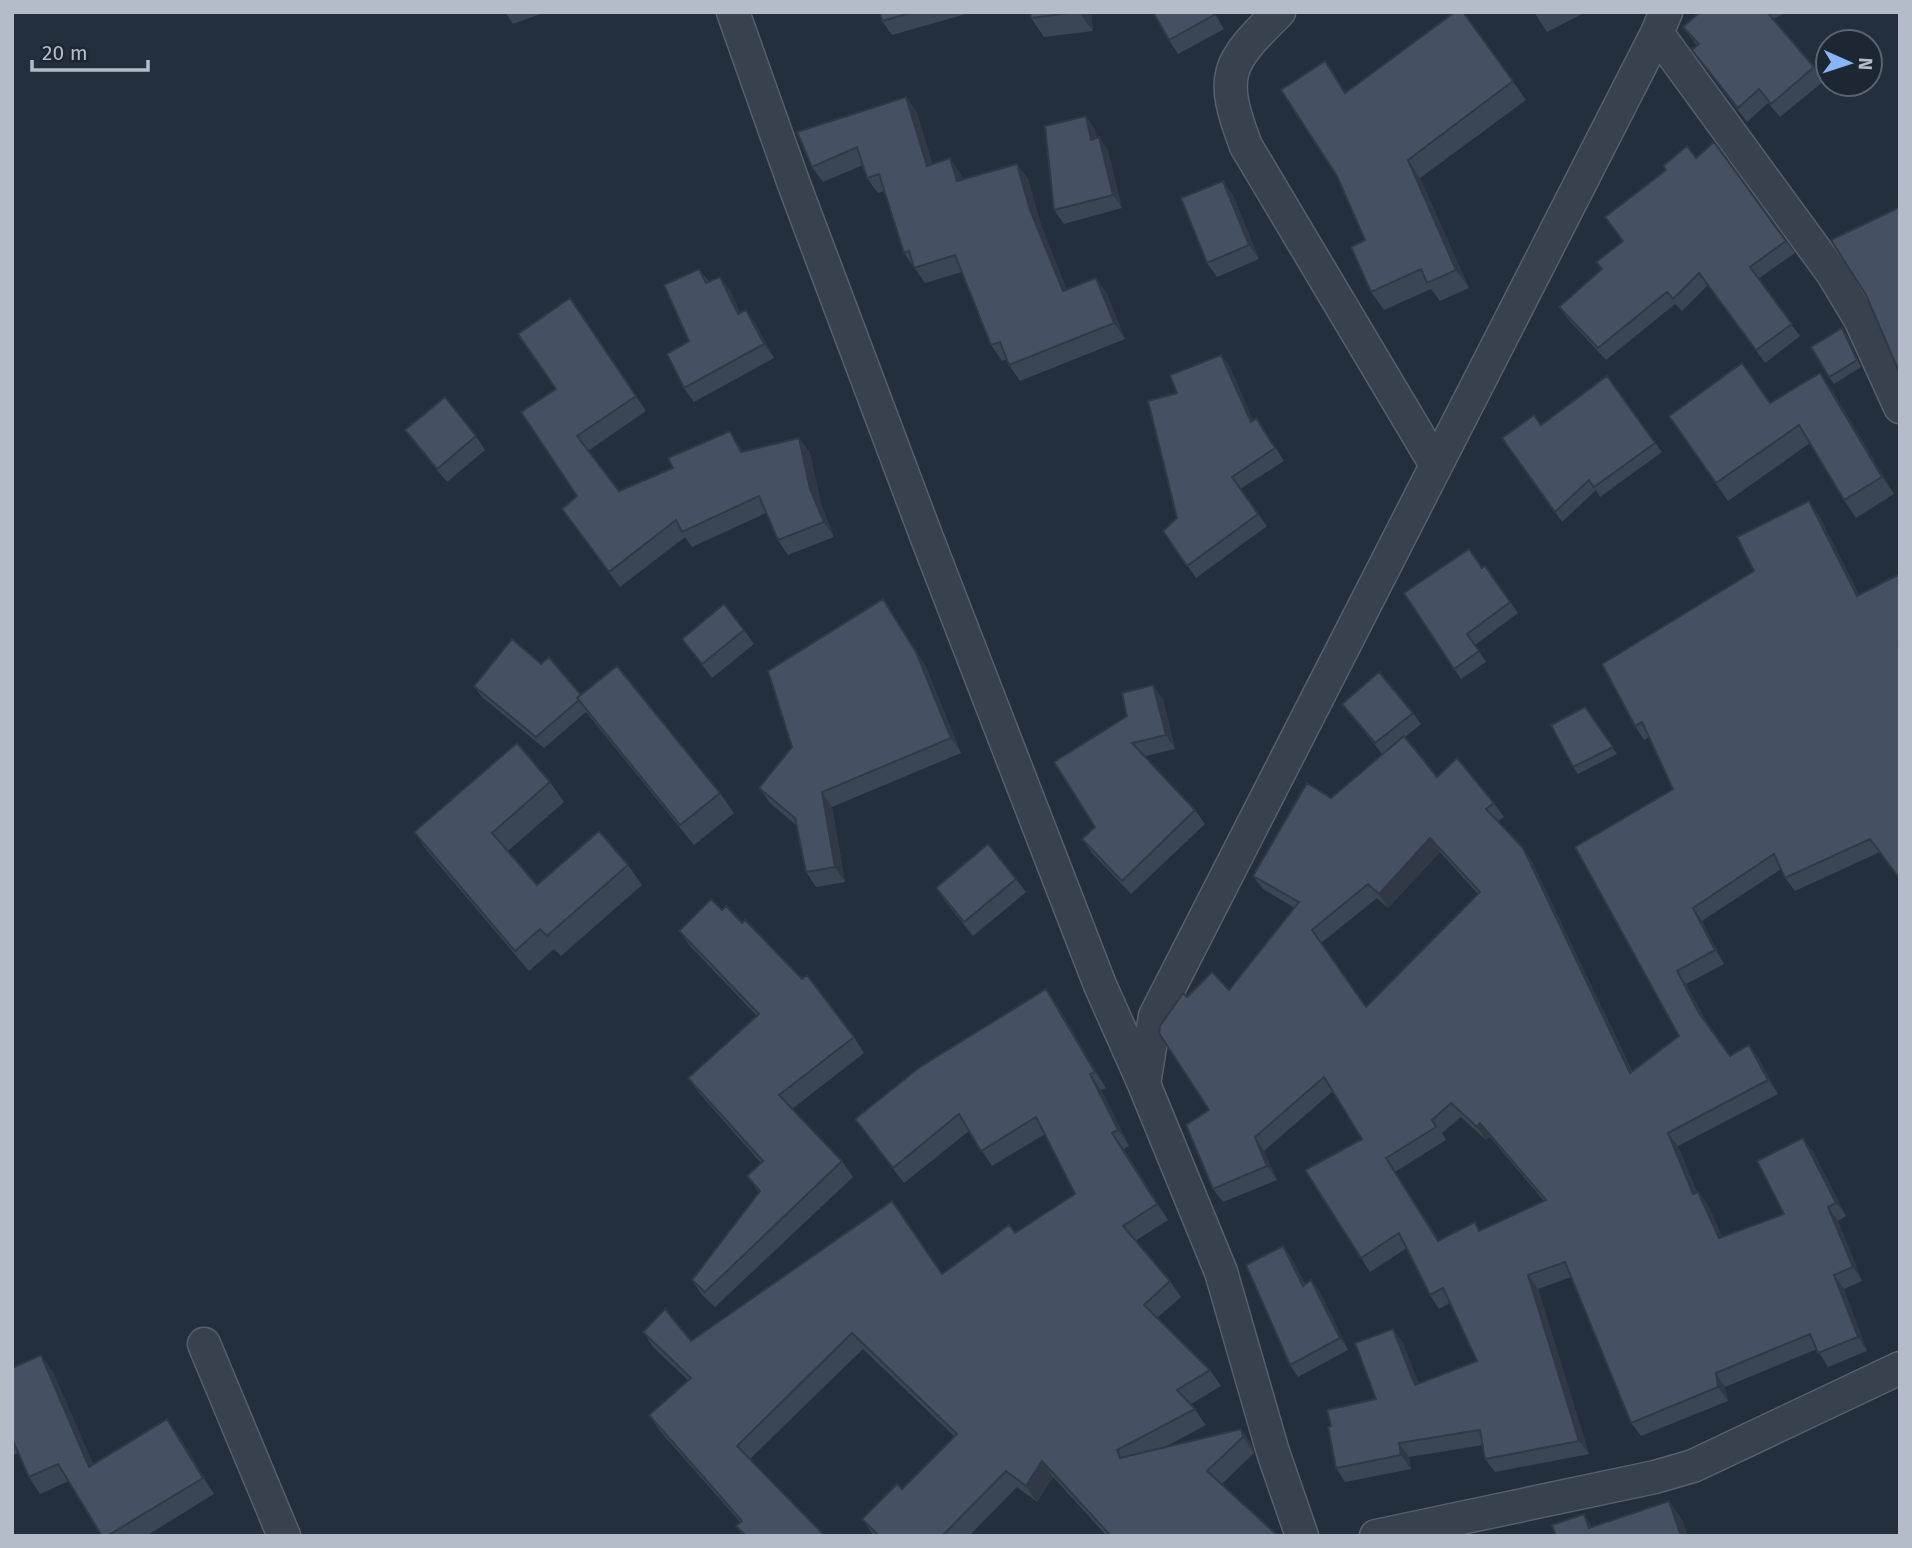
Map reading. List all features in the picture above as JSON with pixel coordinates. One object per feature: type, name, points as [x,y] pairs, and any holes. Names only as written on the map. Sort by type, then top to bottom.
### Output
[{"type":"street","points":[[733,12],[795,187],[942,577],[1100,985],[1221,1272],[1273,1452],[1302,1536]]},
{"type":"street","points":[[1279,12],[1233,64],[1229,92],[1235,117],[1246,146],[1436,465]]},
{"type":"street","points":[[1144,1084],[1155,1016],[1509,326],[1661,23],[1833,274],[1860,319],[1900,407]]},
{"type":"street","points":[[204,1343],[284,1536]]},
{"type":"street","points":[[1376,1536],[1655,1477],[1693,1466],[1900,1368]]},
{"type":"building","points":[[880,12],[914,12],[882,21]]},
{"type":"building","points":[[1030,12],[1079,12],[1031,18]]},
{"type":"building","points":[[1153,12],[1213,12],[1214,15],[1169,40]]},
{"type":"building","points":[[1455,12],[1463,12],[1513,81],[1408,160],[1456,270],[1427,283],[1421,269],[1371,292],[1351,247],[1365,240],[1337,176],[1281,90],[1325,61],[1345,93]]},
{"type":"building","points":[[1700,12],[1767,12],[1814,67],[1771,104],[1759,89],[1738,108],[1692,50],[1699,44],[1683,27]]},
{"type":"building","points":[[906,97],[927,166],[950,158],[957,181],[1017,164],[1030,210],[1063,291],[1096,278],[1114,323],[1009,365],[1000,342],[991,345],[955,255],[914,268],[909,251],[904,253],[879,174],[867,178],[857,147],[812,167],[797,132]]},
{"type":"building","points":[[1086,116],[1091,140],[1099,137],[1113,195],[1054,210],[1045,126]]},
{"type":"building","points":[[1714,142],[1786,241],[1750,267],[1792,324],[1756,350],[1699,273],[1673,299],[1667,292],[1598,348],[1559,307],[1602,269],[1596,262],[1623,241],[1605,217],[1666,170],[1663,166],[1687,146],[1696,158]]},
{"type":"building","points":[[1223,181],[1249,245],[1207,263],[1181,198]]},
{"type":"building","points":[[1900,207],[1900,374],[1866,295],[1831,240]]},
{"type":"building","points":[[699,269],[706,283],[720,277],[738,314],[746,310],[764,344],[684,388],[667,354],[689,341],[664,285]]},
{"type":"building","points":[[570,298],[636,396],[577,436],[619,491],[673,468],[668,458],[730,431],[741,452],[799,438],[810,489],[824,522],[778,540],[759,496],[682,532],[676,520],[609,572],[562,509],[577,496],[521,412],[556,389],[518,334]]},
{"type":"building","points":[[1842,328],[1857,360],[1829,377],[1811,347]]},
{"type":"building","points":[[1221,355],[1251,422],[1256,418],[1275,448],[1232,477],[1258,514],[1187,566],[1163,531],[1177,518],[1148,401],[1177,393],[1170,375]]},
{"type":"building","points":[[1742,363],[1770,403],[1820,373],[1882,477],[1844,500],[1799,425],[1716,483],[1669,416]]},
{"type":"building","points":[[1607,376],[1655,443],[1594,487],[1589,480],[1555,512],[1502,438],[1534,415],[1541,425]]},
{"type":"building","points":[[445,397],[476,436],[437,469],[405,430]]},
{"type":"building","points":[[1809,501],[1857,596],[1900,574],[1900,879],[1870,839],[1785,878],[1774,854],[1693,908],[1715,950],[1677,971],[1699,1013],[1730,1056],[1749,1045],[1768,1080],[1668,1133],[1693,1194],[1698,1192],[1719,1238],[1784,1214],[1757,1161],[1803,1138],[1836,1203],[1828,1207],[1853,1267],[1834,1275],[1858,1337],[1818,1353],[1810,1334],[1716,1373],[1718,1387],[1631,1423],[1565,1262],[1528,1275],[1579,1441],[1485,1459],[1480,1430],[1399,1443],[1401,1455],[1336,1468],[1327,1410],[1376,1399],[1355,1343],[1393,1329],[1415,1385],[1477,1361],[1443,1288],[1430,1295],[1399,1233],[1361,1258],[1305,1170],[1362,1139],[1324,1077],[1255,1137],[1267,1166],[1213,1189],[1186,1125],[1209,1110],[1159,1033],[1160,1026],[1183,993],[1187,997],[1212,972],[1229,990],[1299,902],[1253,876],[1307,783],[1331,798],[1404,736],[1437,777],[1457,758],[1494,803],[1486,809],[1523,848],[1630,1073],[1679,1036],[1575,847],[1673,789],[1642,722],[1635,726],[1602,664],[1754,571],[1737,537]],"holes":[[[1430,838],[1480,892],[1366,1007],[1312,930],[1368,884],[1379,894]],[[1451,1103],[1477,1127],[1480,1123],[1546,1200],[1479,1231],[1475,1222],[1438,1241],[1386,1158],[1436,1127],[1432,1120]]]},
{"type":"building","points":[[1469,549],[1482,568],[1485,566],[1510,602],[1467,634],[1479,651],[1454,669],[1404,593]]},
{"type":"building","points":[[883,599],[916,652],[951,738],[822,792],[835,867],[806,872],[795,818],[759,788],[792,747],[768,671]]},
{"type":"building","points":[[724,604],[744,630],[702,664],[682,639]]},
{"type":"building","points":[[512,639],[541,664],[549,657],[581,695],[577,698],[579,700],[536,737],[474,686]]},
{"type":"building","points":[[617,666],[720,793],[680,825],[577,698]]},
{"type":"building","points":[[1379,672],[1413,713],[1375,743],[1342,704]]},
{"type":"building","points":[[1153,685],[1166,735],[1132,743],[1195,810],[1122,881],[1082,839],[1095,827],[1054,762],[1127,716],[1122,693]]},
{"type":"building","points":[[1585,707],[1613,747],[1573,767],[1551,725]]},
{"type":"building","points":[[517,743],[550,782],[492,833],[537,885],[599,831],[628,865],[547,936],[540,929],[515,951],[414,832]]},
{"type":"building","points":[[988,844],[1016,879],[964,922],[936,888]]},
{"type":"building","points":[[711,899],[722,910],[726,906],[742,923],[745,920],[802,979],[807,975],[854,1037],[779,1095],[842,1161],[705,1292],[692,1280],[760,1191],[747,1176],[763,1161],[688,1078],[759,1014],[679,931]]},
{"type":"building","points":[[1046,989],[1095,1072],[1090,1074],[1118,1130],[1112,1133],[1157,1204],[1123,1226],[1170,1281],[1144,1305],[1210,1370],[1177,1390],[1195,1409],[1117,1450],[1120,1458],[1241,1429],[1243,1437],[1207,1471],[1276,1534],[1275,1536],[1111,1536],[1042,1461],[1026,1486],[1006,1471],[942,1536],[879,1536],[862,1519],[897,1484],[902,1489],[957,1434],[852,1333],[737,1446],[825,1536],[746,1536],[736,1526],[742,1521],[649,1415],[691,1378],[643,1332],[665,1309],[691,1341],[892,1201],[942,1274],[1009,1225],[1015,1233],[1075,1194],[1036,1117],[981,1151],[959,1114],[893,1168],[855,1119],[920,1067]]},
{"type":"building","points":[[1283,1246],[1303,1286],[1311,1280],[1340,1338],[1290,1365],[1246,1265]]},
{"type":"building","points":[[41,1355],[89,1467],[167,1419],[203,1478],[107,1536],[102,1536],[58,1464],[29,1477],[12,1439],[12,1368]]},
{"type":"building","points":[[1669,1501],[1681,1536],[1556,1536],[1552,1525],[1584,1514],[1589,1528]]}]
